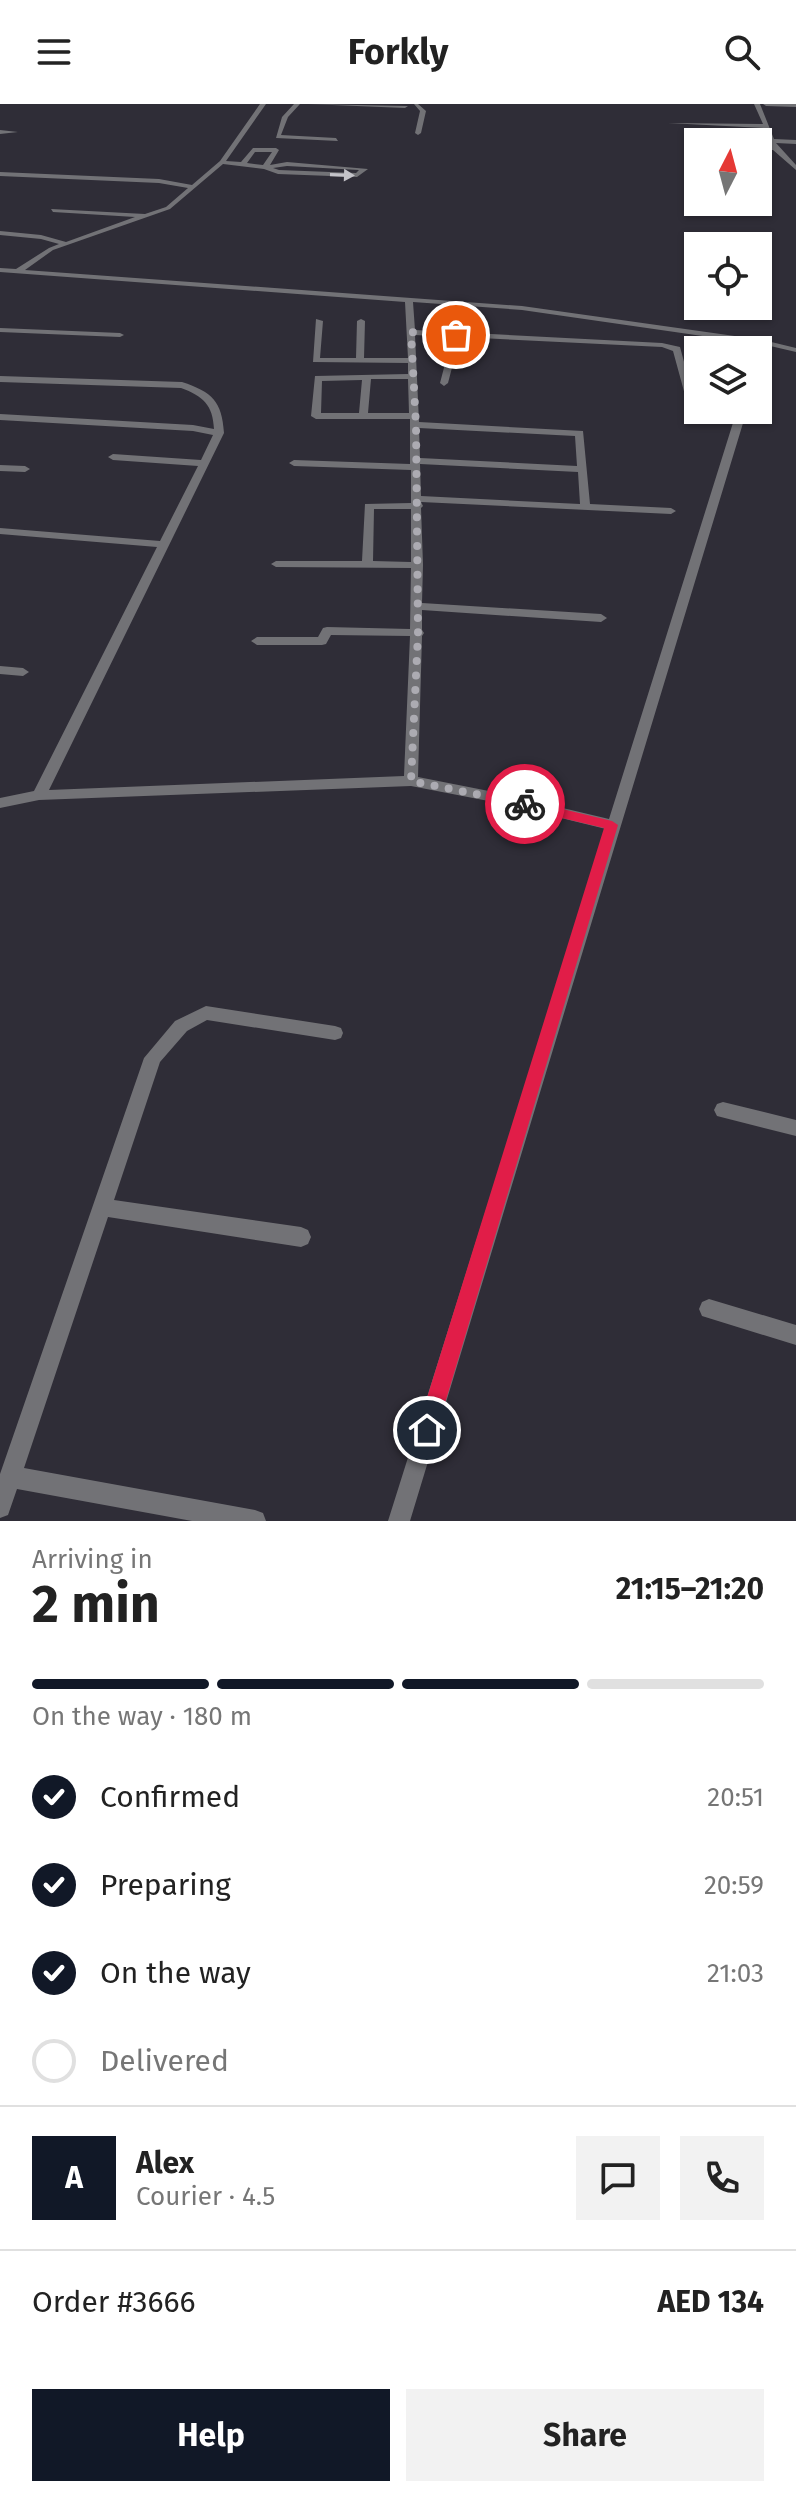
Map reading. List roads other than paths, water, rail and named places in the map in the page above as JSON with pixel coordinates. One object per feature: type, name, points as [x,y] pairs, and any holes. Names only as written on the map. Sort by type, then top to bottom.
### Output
[{"type":"lane","points":[[18,271],[37,256],[168,208],[222,162],[263,104]]},
{"type":"lane","points":[[297,104],[285,117],[278,137],[336,140]]},
{"type":"lane","points":[[311,104],[417,106],[423,111],[418,133]]},
{"type":"lane","points":[[757,104],[773,144],[796,168]]},
{"type":"lane","points":[[766,104],[796,105]]},
{"type":"lane","points":[[671,123],[766,126]]},
{"type":"lane","points":[[0,132],[15,132]]},
{"type":"lane","points":[[773,144],[796,142]]},
{"type":"lane","points":[[243,164],[253,150],[276,150],[265,167]]},
{"type":"lane","points":[[222,162],[265,167],[278,172],[355,175],[362,174],[365,169],[287,164],[265,167]]},
{"type":"lane","points":[[0,174],[159,181],[195,187]]},
{"type":"lane","points":[[53,210],[150,216]]},
{"type":"lane","points":[[0,233],[41,237],[67,244]]},
{"type":"lane","points":[[0,270],[536,310],[720,336]]},
{"type":"lane","points":[[409,299],[418,503],[418,633],[411,781]]},
{"type":"lane","points":[[319,321],[316,360],[412,361]]},
{"type":"lane","points":[[360,360],[361,321]]},
{"type":"lane","points":[[0,330],[120,335]]},
{"type":"lane","points":[[411,332],[662,345],[677,349],[684,376]]},
{"type":"lane","points":[[444,383],[456,335]]},
{"type":"lane","points":[[772,344],[796,350]]},
{"type":"lane","points":[[413,376],[318,378],[316,416],[363,416],[580,433],[585,505]]},
{"type":"lane","points":[[363,416],[367,377]]},
{"type":"lane","points":[[0,379],[182,385],[204,393],[218,410],[219,433],[39,795]]},
{"type":"lane","points":[[0,417],[193,428],[219,433]]},
{"type":"lane","points":[[399,1521],[738,424]]},
{"type":"lane","points":[[113,457],[202,463]]},
{"type":"lane","points":[[294,463],[581,469]]},
{"type":"lane","points":[[0,468],[25,469]]},
{"type":"lane","points":[[367,564],[369,506],[418,503],[585,505],[671,511]]},
{"type":"lane","points":[[0,531],[163,544]]},
{"type":"lane","points":[[276,564],[418,565]]},
{"type":"lane","points":[[418,606],[601,618]]},
{"type":"lane","points":[[257,641],[322,641],[327,631],[418,633]]},
{"type":"lane","points":[[0,670],[23,672]]},
{"type":"lane","points":[[0,803],[39,795],[411,781],[612,825]]},
{"type":"lane","points":[[0,1507],[153,1058],[181,1026],[206,1013],[335,1033]]},
{"type":"lane","points":[[723,1110],[796,1128]]},
{"type":"lane","points":[[102,1207],[301,1237]]},
{"type":"lane","points":[[709,1309],[796,1335]]},
{"type":"lane","points":[[10,1477],[255,1521]]}]
